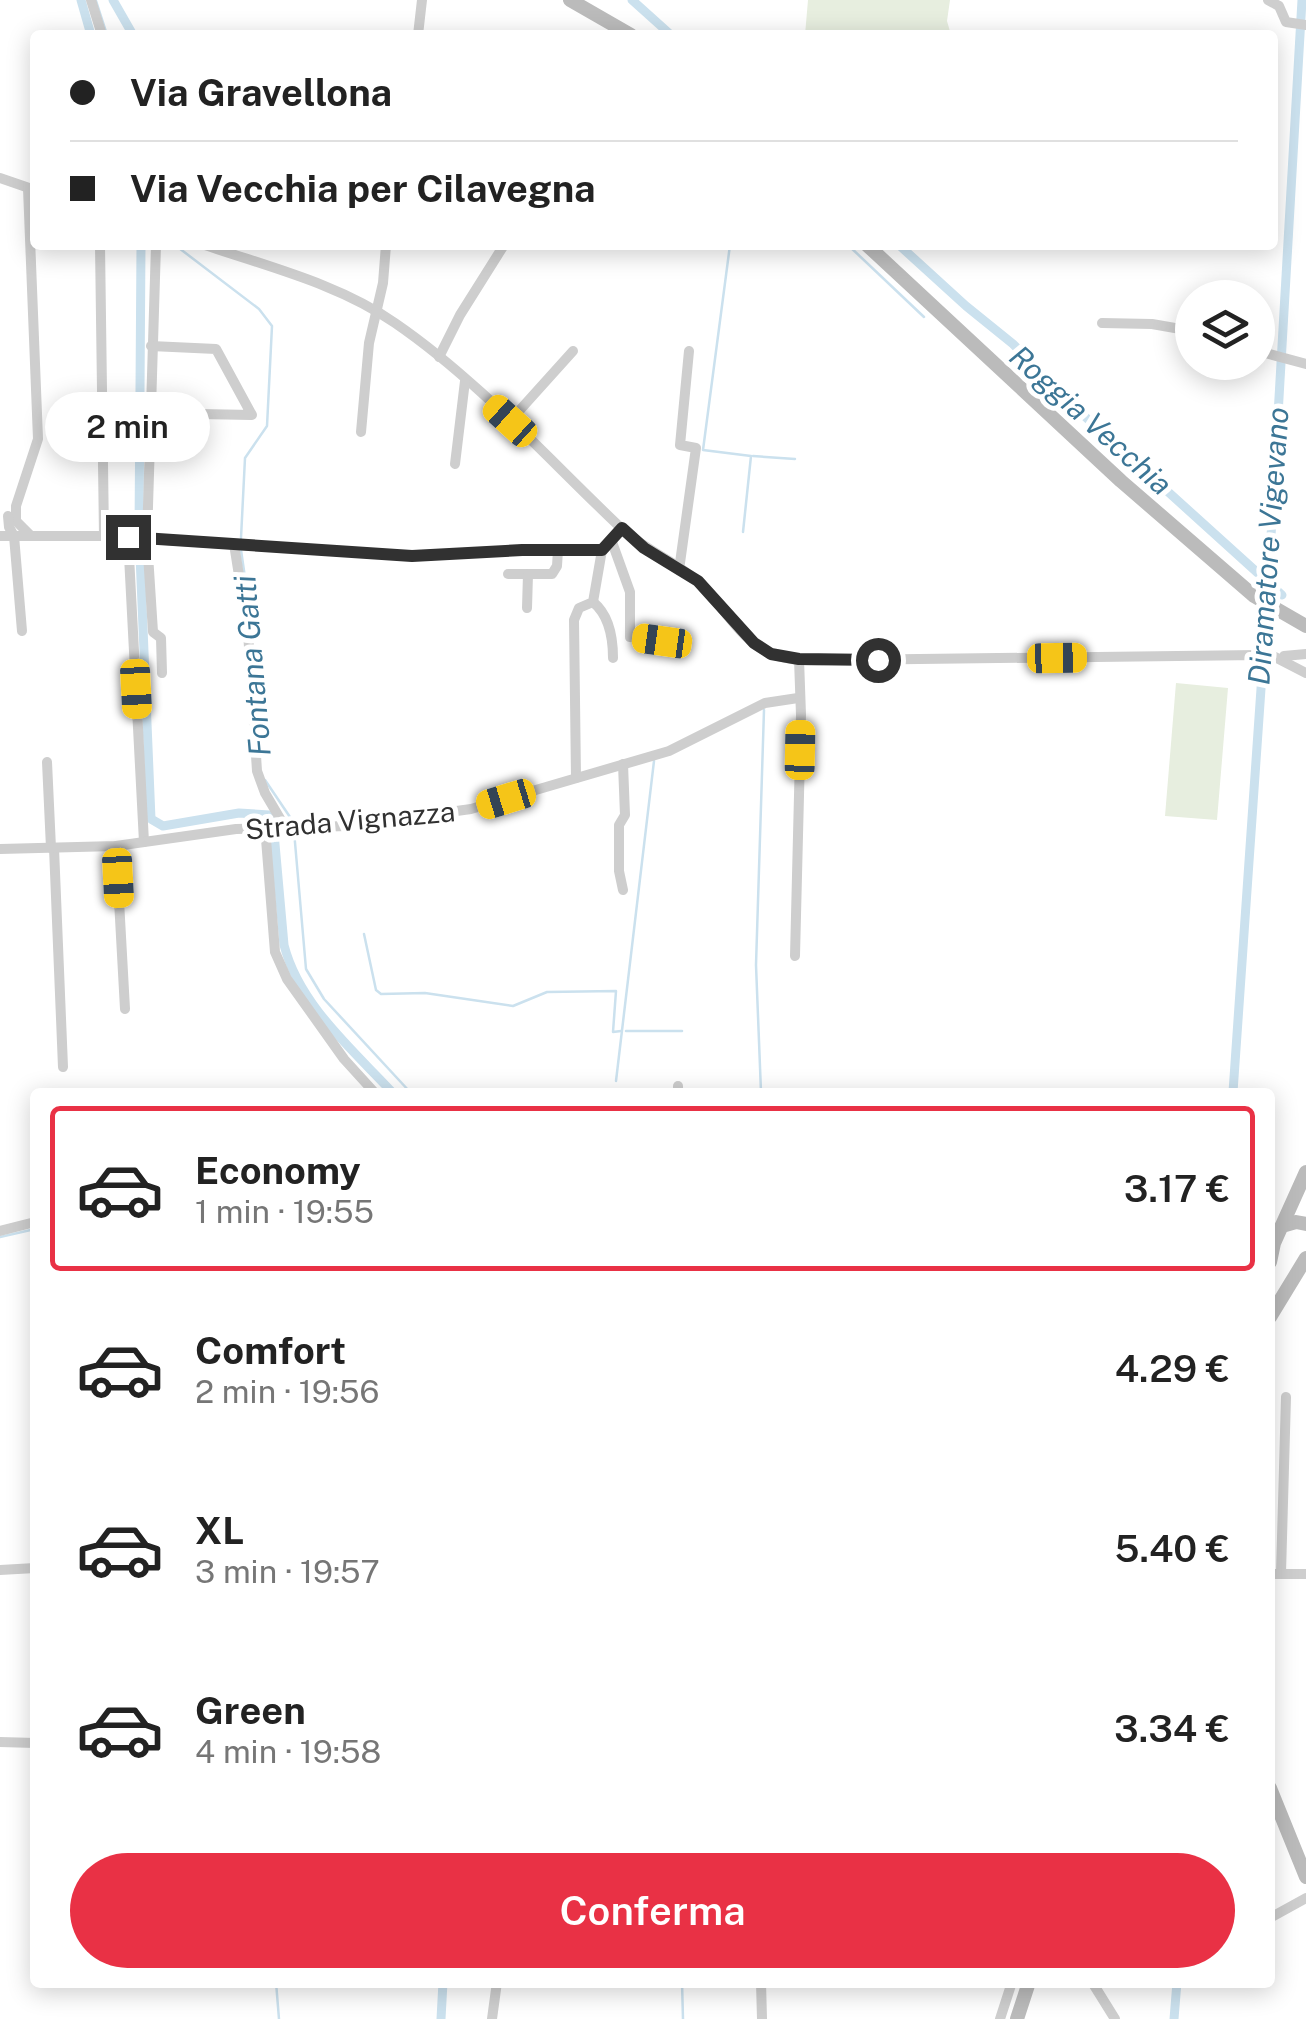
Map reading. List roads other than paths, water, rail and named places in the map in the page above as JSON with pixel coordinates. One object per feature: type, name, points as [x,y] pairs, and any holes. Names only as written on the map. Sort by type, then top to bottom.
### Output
[{"type":"main road","points":[[570,0],[622,30]]},
{"type":"main road","points":[[872,250],[1121,481],[1254,596],[1306,626]]},
{"type":"main road","points":[[1282,612],[1306,616]]},
{"type":"main road","points":[[1275,1241],[1306,1172]]},
{"type":"main road","points":[[1282,1226],[1306,1224]]},
{"type":"main road","points":[[1275,1266],[1283,1270],[1304,1264]]},
{"type":"main road","points":[[1275,1309],[1304,1264]]},
{"type":"main road","points":[[1275,1800],[1306,1877]]},
{"type":"main road","points":[[1016,2019],[1027,1988]]},
{"type":"street","points":[[91,0],[100,30]]},
{"type":"street","points":[[419,30],[422,0]]},
{"type":"street","points":[[1268,0],[1279,6],[1286,22],[1300,25]]},
{"type":"street","points":[[0,178],[30,188]]},
{"type":"street","points":[[22,632],[14,536],[8,527],[8,515],[38,438],[30,245]]},
{"type":"street","points":[[100,250],[104,536]]},
{"type":"street","points":[[156,250],[146,538],[153,632],[161,638],[162,673]]},
{"type":"street","points":[[220,250],[324,286],[376,310],[439,357],[644,548],[698,581],[754,643],[771,654],[799,659],[1306,654]]},
{"type":"street","points":[[361,432],[369,343],[383,283],[386,250]]},
{"type":"street","points":[[439,357],[501,250]]},
{"type":"street","points":[[1102,323],[1175,328]]},
{"type":"street","points":[[148,413],[252,415],[216,349],[151,346]]},
{"type":"street","points":[[510,421],[572,351]]},
{"type":"street","points":[[678,570],[696,448],[680,445],[689,351]]},
{"type":"street","points":[[1275,357],[1306,364]]},
{"type":"street","points":[[455,464],[465,381]]},
{"type":"street","points":[[8,515],[31,536]]},
{"type":"street","points":[[0,536],[129,537],[412,556],[602,550],[622,528]]},
{"type":"street","points":[[129,537],[144,842]]},
{"type":"street","points":[[612,542],[630,592],[630,637],[662,641]]},
{"type":"street","points":[[234,544],[248,632],[258,770],[280,828],[266,838],[275,952],[286,980],[370,1088]]},
{"type":"street","points":[[508,574],[552,574],[558,566],[558,550]]},
{"type":"street","points":[[593,602],[602,550]]},
{"type":"street","points":[[526,608],[528,574]]},
{"type":"street","points":[[593,602],[603,610],[608,622],[613,658]]},
{"type":"street","points":[[576,778],[574,620],[579,608],[593,602]]},
{"type":"street","points":[[1273,656],[1306,673]]},
{"type":"street","points":[[795,956],[799,659]]},
{"type":"street","name":"Strada Vignazza","points":[[2,850],[116,846],[280,828],[381,823],[471,810],[670,751],[765,703],[798,698]]},
{"type":"street","points":[[46,762],[63,1067]]},
{"type":"street","points":[[623,764],[625,815],[619,825],[623,890]]},
{"type":"street","points":[[116,846],[124,1009]]},
{"type":"street","points":[[0,1231],[30,1223]]},
{"type":"street","points":[[1275,1233],[1282,1226]]},
{"type":"street","points":[[1286,1398],[1275,1573],[1306,1574]]},
{"type":"street","points":[[0,1570],[30,1568]]},
{"type":"street","points":[[0,1742],[30,1743]]},
{"type":"street","points":[[1275,1915],[1306,1898]]},
{"type":"street","points":[[492,2019],[496,1988]]},
{"type":"street","points":[[761,1988],[762,2019]]},
{"type":"street","points":[[1000,2019],[1010,1988]]},
{"type":"street","points":[[1096,1988],[1116,2019]]},
{"type":"waterway","points":[[81,0],[90,30]]},
{"type":"waterway","points":[[113,0],[130,30]]},
{"type":"waterway","name":"Roggia Vecchia","points":[[632,0],[665,30]]},
{"type":"waterway","name":"Diramatore Vigevano","points":[[1233,1088],[1268,588],[1302,0]]},
{"type":"waterway","name":"Fontana Gatti","points":[[96,1],[105,30]]},
{"type":"waterway","points":[[141,250],[139,532],[151,819],[163,826],[239,813],[269,815],[273,822],[284,945],[291,966],[329,1025],[388,1088]]},
{"type":"waterway","name":"Fontana Gatti","points":[[182,250],[259,309],[272,326],[267,426],[245,458],[241,538]]},
{"type":"waterway","points":[[729,250],[703,450],[751,456],[743,532]]},
{"type":"waterway","points":[[853,250],[924,317]]},
{"type":"waterway","name":"Roggia Vecchia","points":[[904,250],[1013,344],[1081,413],[1282,595]]},
{"type":"waterway","points":[[753,456],[795,459]]},
{"type":"waterway","name":"Fontana Gatti","points":[[241,550],[253,633]]},
{"type":"waterway","points":[[761,1088],[756,965],[764,710]]},
{"type":"waterway","points":[[616,1081],[654,761]]},
{"type":"waterway","name":"Fontana Gatti","points":[[265,780],[294,823]]},
{"type":"waterway","name":"Fontana Gatti","points":[[294,831],[306,969],[324,999],[406,1088]]},
{"type":"waterway","points":[[364,934],[376,990],[381,994],[425,993],[513,1006],[547,992],[616,991],[613,1032],[621,1031]]},
{"type":"waterway","points":[[626,1031],[682,1031]]},
{"type":"waterway","points":[[0,1237],[30,1230]]},
{"type":"waterway","points":[[276,1988],[279,2019]]},
{"type":"waterway","points":[[441,2019],[443,1988]]},
{"type":"waterway","name":"Fontana Gatti","points":[[682,1988],[683,2019]]},
{"type":"waterway","name":"Diramatore Vigevano","points":[[1174,2019],[1177,1988]]}]
